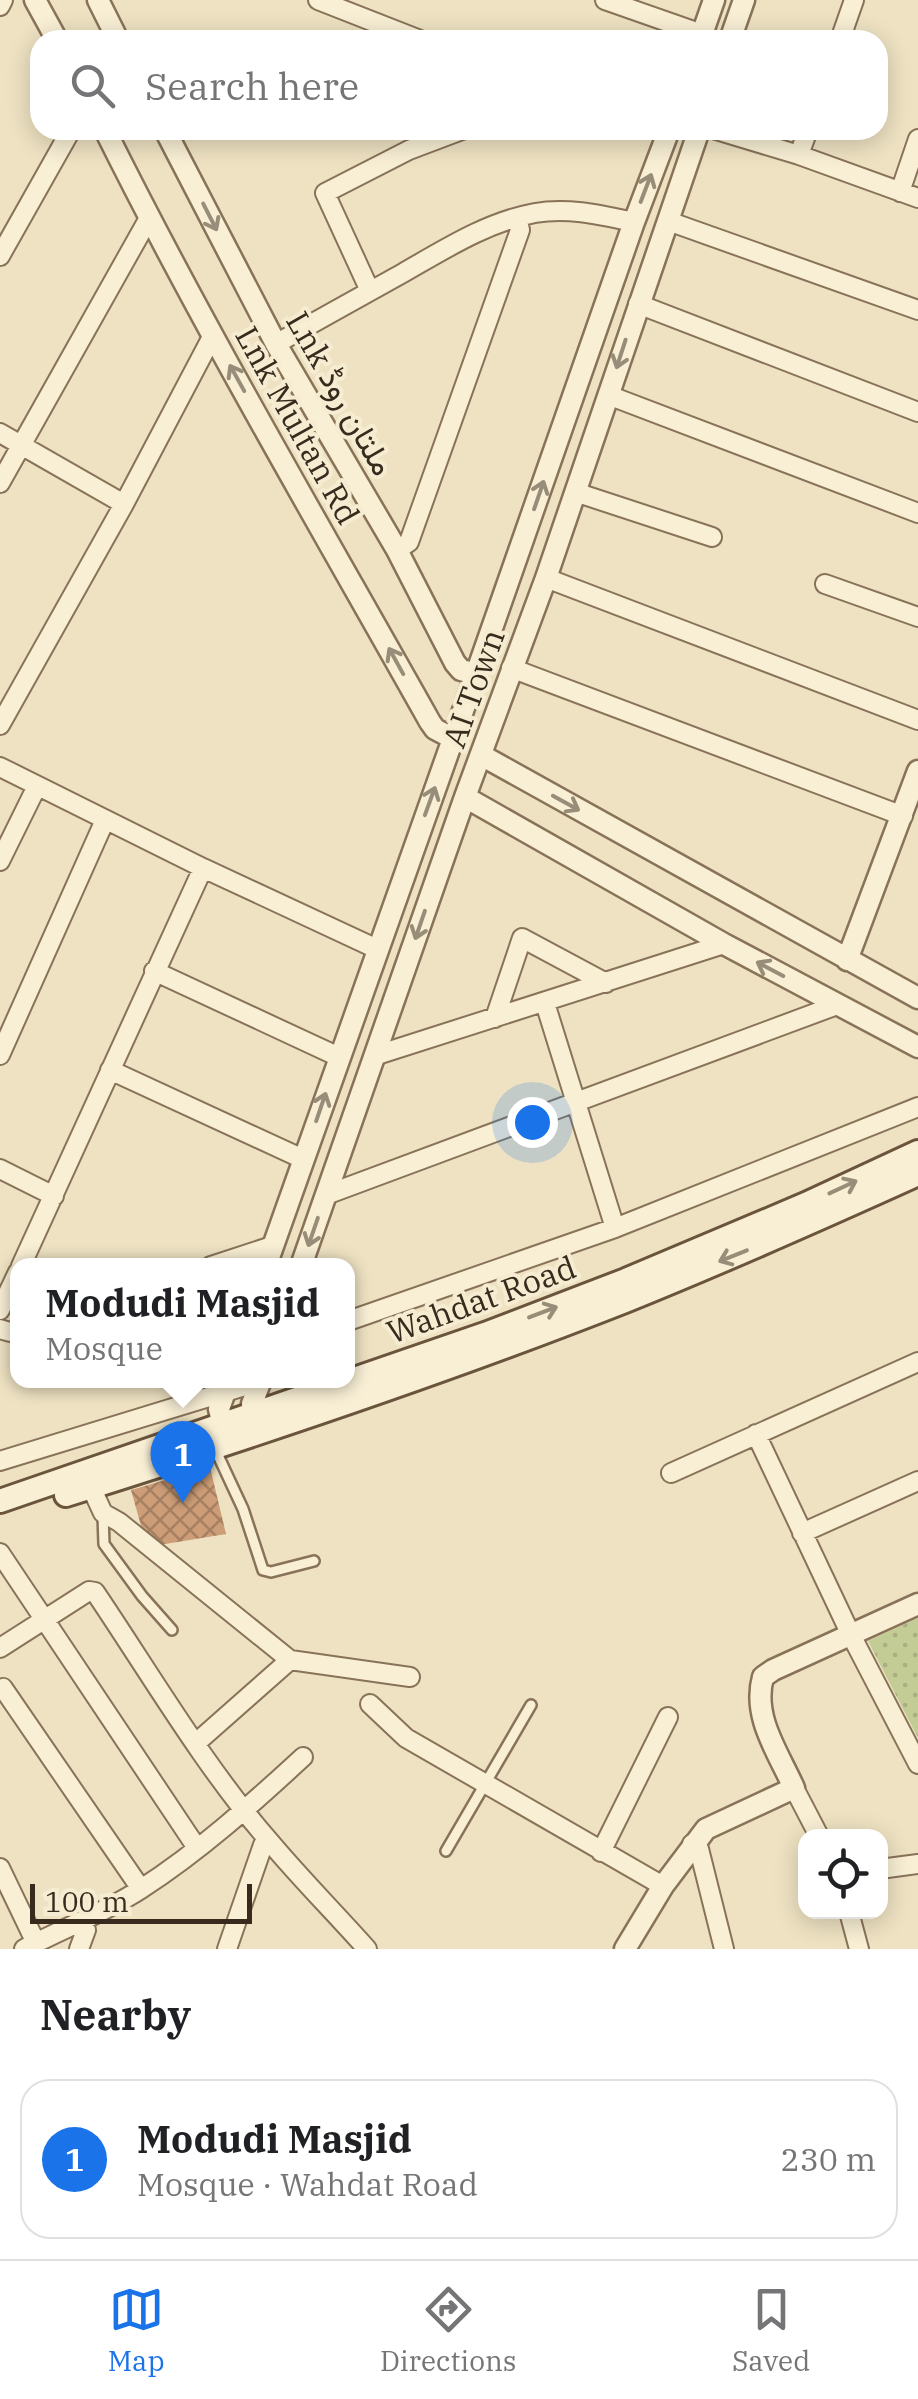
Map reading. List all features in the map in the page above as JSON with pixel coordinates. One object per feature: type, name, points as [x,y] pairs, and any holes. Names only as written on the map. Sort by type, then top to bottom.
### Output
[{"type":"main road","name":"Wahdat Road","points":[[355,1385],[626,1280],[918,1152]]},
{"type":"main road","name":"Wahdat Road","points":[[255,1424],[577,1320],[918,1174]]},
{"type":"main road","name":"Wahdat Road","points":[[0,1516],[222,1440],[347,1388]]},
{"type":"main road","name":"Wahdat Road","points":[[0,1501],[222,1440]]},
{"type":"street","points":[[36,0],[52,30]]},
{"type":"street","points":[[98,0],[113,30]]},
{"type":"street","points":[[318,0],[394,30]]},
{"type":"street","points":[[703,30],[714,0]]},
{"type":"street","points":[[734,30],[744,0]]},
{"type":"street","points":[[844,30],[854,0]]},
{"type":"street","points":[[615,2],[684,30]]},
{"type":"street","points":[[749,140],[909,195],[918,139]]},
{"type":"street","points":[[0,256],[65,140]]},
{"type":"street","name":"Lnk Multan Rd","points":[[110,140],[148,218],[430,722],[452,738]]},
{"type":"street","name":"Lnk ملتان روڈ","points":[[170,140],[276,344],[397,550],[455,664],[476,674]]},
{"type":"street","points":[[370,291],[324,193],[436,140]]},
{"type":"street","points":[[269,1256],[661,140]]},
{"type":"street","name":"AI Town","points":[[305,1258],[465,797],[546,578],[696,140]]},
{"type":"street","points":[[799,155],[804,140]]},
{"type":"street","points":[[276,344],[482,230],[517,218],[558,211],[634,222]]},
{"type":"street","points":[[0,483],[148,218]]},
{"type":"street","points":[[397,550],[409,542],[520,230],[517,218]]},
{"type":"street","points":[[668,220],[918,310]]},
{"type":"street","points":[[638,304],[918,412]]},
{"type":"street","points":[[0,724],[213,336]]},
{"type":"street","points":[[608,395],[918,513]]},
{"type":"street","points":[[0,433],[124,504]]},
{"type":"street","points":[[575,492],[712,537]]},
{"type":"street","points":[[546,578],[918,720]]},
{"type":"street","points":[[825,584],[918,617]]},
{"type":"street","points":[[512,668],[903,816]]},
{"type":"street","points":[[481,755],[918,998]]},
{"type":"street","points":[[443,764],[473,776]]},
{"type":"street","points":[[0,767],[377,949]]},
{"type":"street","points":[[847,960],[918,771]]},
{"type":"street","points":[[0,861],[37,786]]},
{"type":"street","points":[[465,797],[724,944],[918,1047]]},
{"type":"street","points":[[2,1048],[105,820]]},
{"type":"street","points":[[24,1258],[203,868]]},
{"type":"street","points":[[495,1018],[522,938],[606,983]]},
{"type":"street","points":[[374,1056],[724,944]]},
{"type":"street","points":[[154,972],[338,1057]]},
{"type":"street","points":[[361,994],[392,1004]]},
{"type":"street","points":[[545,1002],[615,1228]]},
{"type":"street","points":[[326,1195],[836,1004]]},
{"type":"street","points":[[110,1070],[302,1159]]},
{"type":"street","points":[[355,1320],[615,1228],[918,1108]]},
{"type":"street","points":[[0,1169],[54,1196]]},
{"type":"street","points":[[671,1473],[918,1362]]},
{"type":"street","points":[[0,1461],[222,1388]]},
{"type":"street","points":[[222,1440],[220,1408],[227,1388]]},
{"type":"street","points":[[255,1424],[252,1404],[258,1388]]},
{"type":"street","points":[[756,1434],[851,1635],[916,1757]]},
{"type":"street","points":[[802,1533],[918,1482]]},
{"type":"street","points":[[92,1487],[103,1513],[290,1660],[410,1677]]},
{"type":"street","points":[[0,1553],[196,1848]]},
{"type":"street","points":[[0,1648],[89,1591],[95,1592],[196,1743],[268,1841],[367,1949]]},
{"type":"street","points":[[815,1829],[762,1718],[759,1700],[763,1677],[918,1604]]},
{"type":"street","points":[[196,1743],[290,1660]]},
{"type":"street","points":[[0,1690],[4,1688],[140,1890]]},
{"type":"street","points":[[370,1704],[406,1738],[662,1886]]},
{"type":"street","points":[[601,1852],[668,1717]]},
{"type":"street","points":[[0,1868],[30,1946],[140,1890],[245,1810],[304,1756]]},
{"type":"street","points":[[625,1949],[662,1886],[706,1829],[794,1788]]},
{"type":"street","points":[[226,1949],[268,1841]]},
{"type":"street","points":[[692,1844],[700,1850],[724,1949]]},
{"type":"street","points":[[888,1868],[918,1864]]},
{"type":"street","points":[[850,1919],[859,1949]]},
{"type":"street","points":[[79,1949],[86,1930],[82,1922]]},
{"type":"lane","points":[[222,1440],[263,1570],[271,1572],[314,1561]]},
{"type":"lane","points":[[103,1513],[104,1544],[172,1630]]},
{"type":"lane","points":[[446,1851],[530,1704]]},
{"type":"green space","points":[[918,1618],[918,1738],[868,1641]]},
{"type":"building","points":[[210,1467],[226,1534],[147,1547],[131,1490]]},
{"type":"place","name":"Modudi Masjid","points":[[183,1503]]}]
